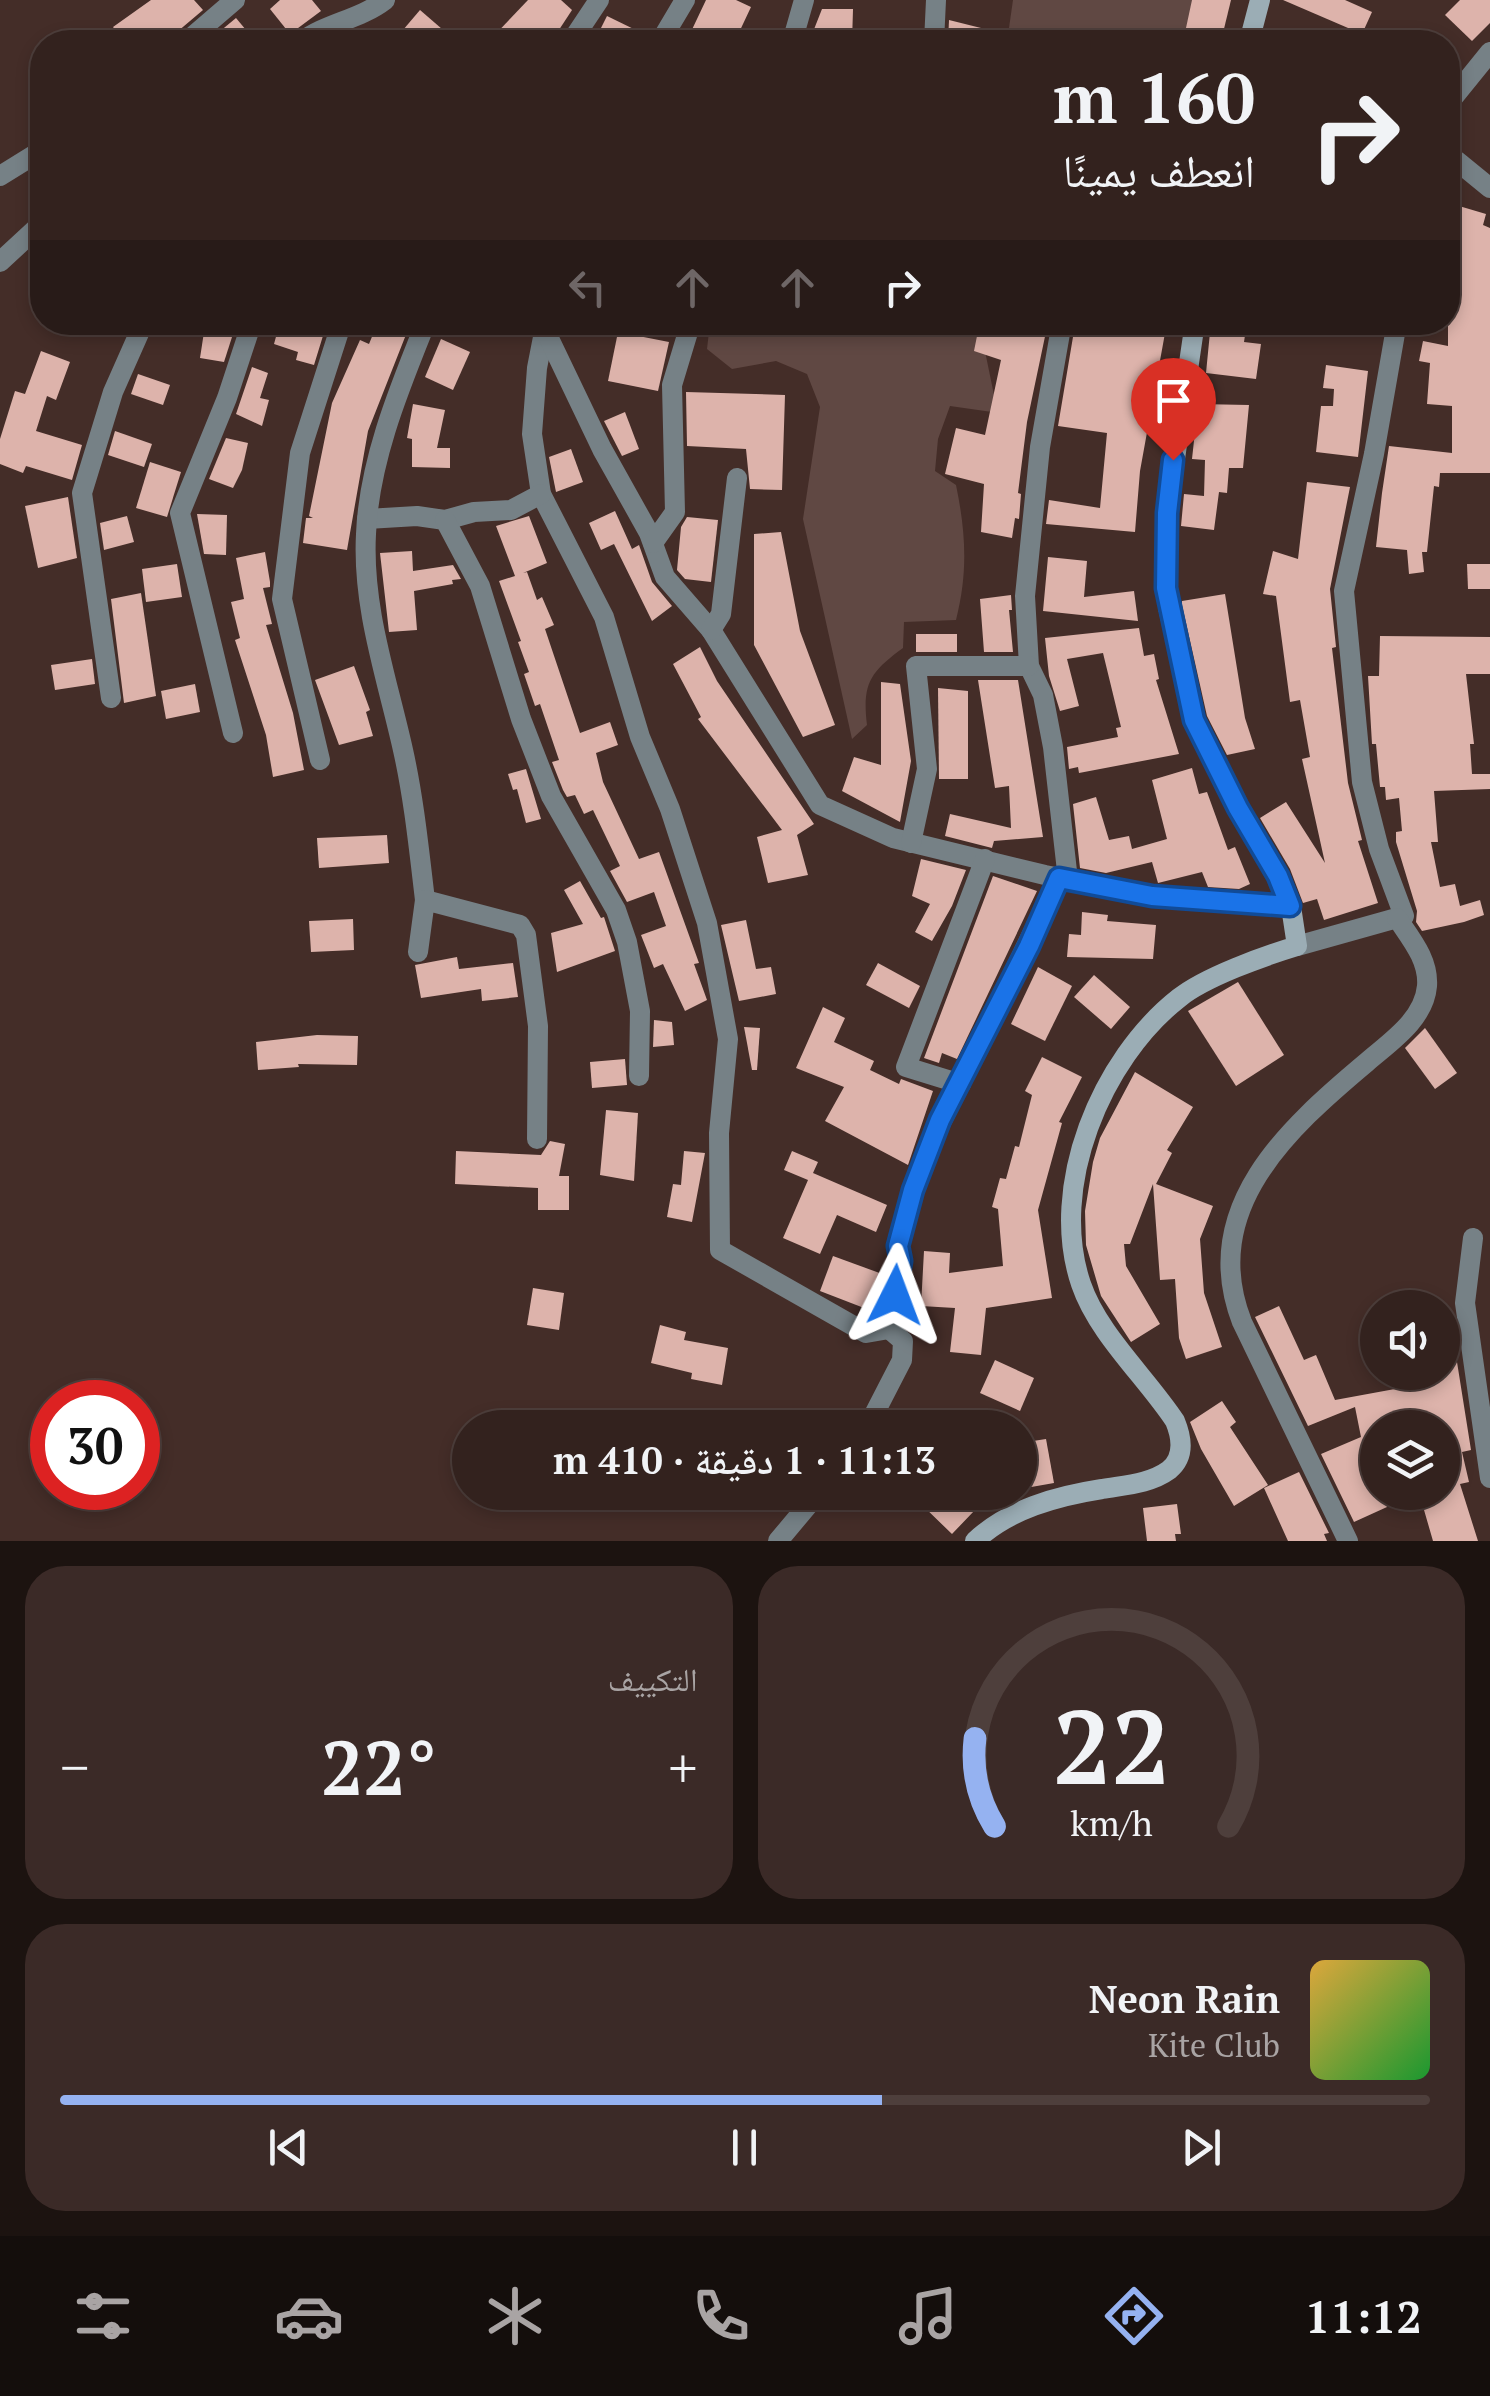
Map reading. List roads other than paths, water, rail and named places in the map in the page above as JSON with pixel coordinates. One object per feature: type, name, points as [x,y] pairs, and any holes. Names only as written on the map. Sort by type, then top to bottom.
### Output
[{"type":"main road","points":[[1252,30],[1260,0]]},
{"type":"main road","points":[[975,1541],[998,1524],[1038,1505],[1138,1483],[1163,1474],[1178,1460],[1181,1436],[1174,1422],[1114,1340],[1082,1288],[1072,1242],[1073,1186],[1104,1095],[1152,1023],[1195,986],[1296,946],[1290,906],[1278,876],[1194,720],[1168,607],[1167,513],[1193,335]]},
{"type":"street","points":[[200,30],[235,0]]},
{"type":"street","points":[[323,30],[363,15],[385,0]]},
{"type":"street","points":[[667,30],[685,0]]},
{"type":"street","points":[[795,30],[804,0]]},
{"type":"street","points":[[935,30],[936,0]]},
{"type":"street","points":[[578,30],[592,3]]},
{"type":"street","points":[[1460,89],[1490,52]]},
{"type":"street","points":[[0,176],[30,157]]},
{"type":"street","points":[[1460,164],[1490,188]]},
{"type":"street","points":[[0,262],[30,234]]},
{"type":"street","points":[[111,698],[82,493],[113,392],[138,335]]},
{"type":"street","points":[[233,733],[180,513],[227,398],[248,335]]},
{"type":"street","points":[[320,760],[282,599],[300,453],[338,335]]},
{"type":"street","points":[[418,952],[425,900],[412,794],[371,616],[366,567],[367,519],[389,422],[421,335]]},
{"type":"street","points":[[543,335],[532,434],[541,494],[598,600],[640,737],[670,809],[706,922],[728,1039],[720,1132],[720,1250],[866,1334],[889,1329]]},
{"type":"street","points":[[549,335],[653,543],[665,578],[711,630],[820,805],[876,833],[1063,879],[1152,896],[1290,906]]},
{"type":"street","points":[[653,543],[675,512],[672,384],[688,335]]},
{"type":"street","points":[[889,1329],[901,1261],[898,1246],[913,1190],[940,1120],[1063,879],[1053,747],[1043,694],[1029,666],[1025,596],[1049,384],[1060,335]]},
{"type":"street","points":[[1296,946],[1404,916],[1379,848],[1362,782],[1344,591],[1395,335]]},
{"type":"street","points":[[711,630],[722,614],[737,478]]},
{"type":"street","points":[[367,519],[416,516],[446,520],[474,512],[511,510],[541,494]]},
{"type":"street","points":[[446,520],[480,586],[521,719],[551,796],[616,910],[640,1011],[640,1076]]},
{"type":"street","points":[[911,843],[927,769],[916,666],[1029,666]]},
{"type":"street","points":[[961,1084],[906,1067],[985,859]]},
{"type":"street","points":[[425,900],[520,925],[526,935],[538,1026],[538,1139]]},
{"type":"street","points":[[1348,1541],[1242,1322],[1231,1288],[1229,1256],[1240,1204],[1263,1168],[1316,1108],[1398,1035],[1420,1009],[1426,990],[1426,966],[1396,918]]},
{"type":"street","points":[[1473,1238],[1465,1303],[1490,1478]]},
{"type":"street","points":[[876,1410],[902,1360],[903,1341],[889,1329]]},
{"type":"street","points":[[778,1541],[803,1510]]}]
